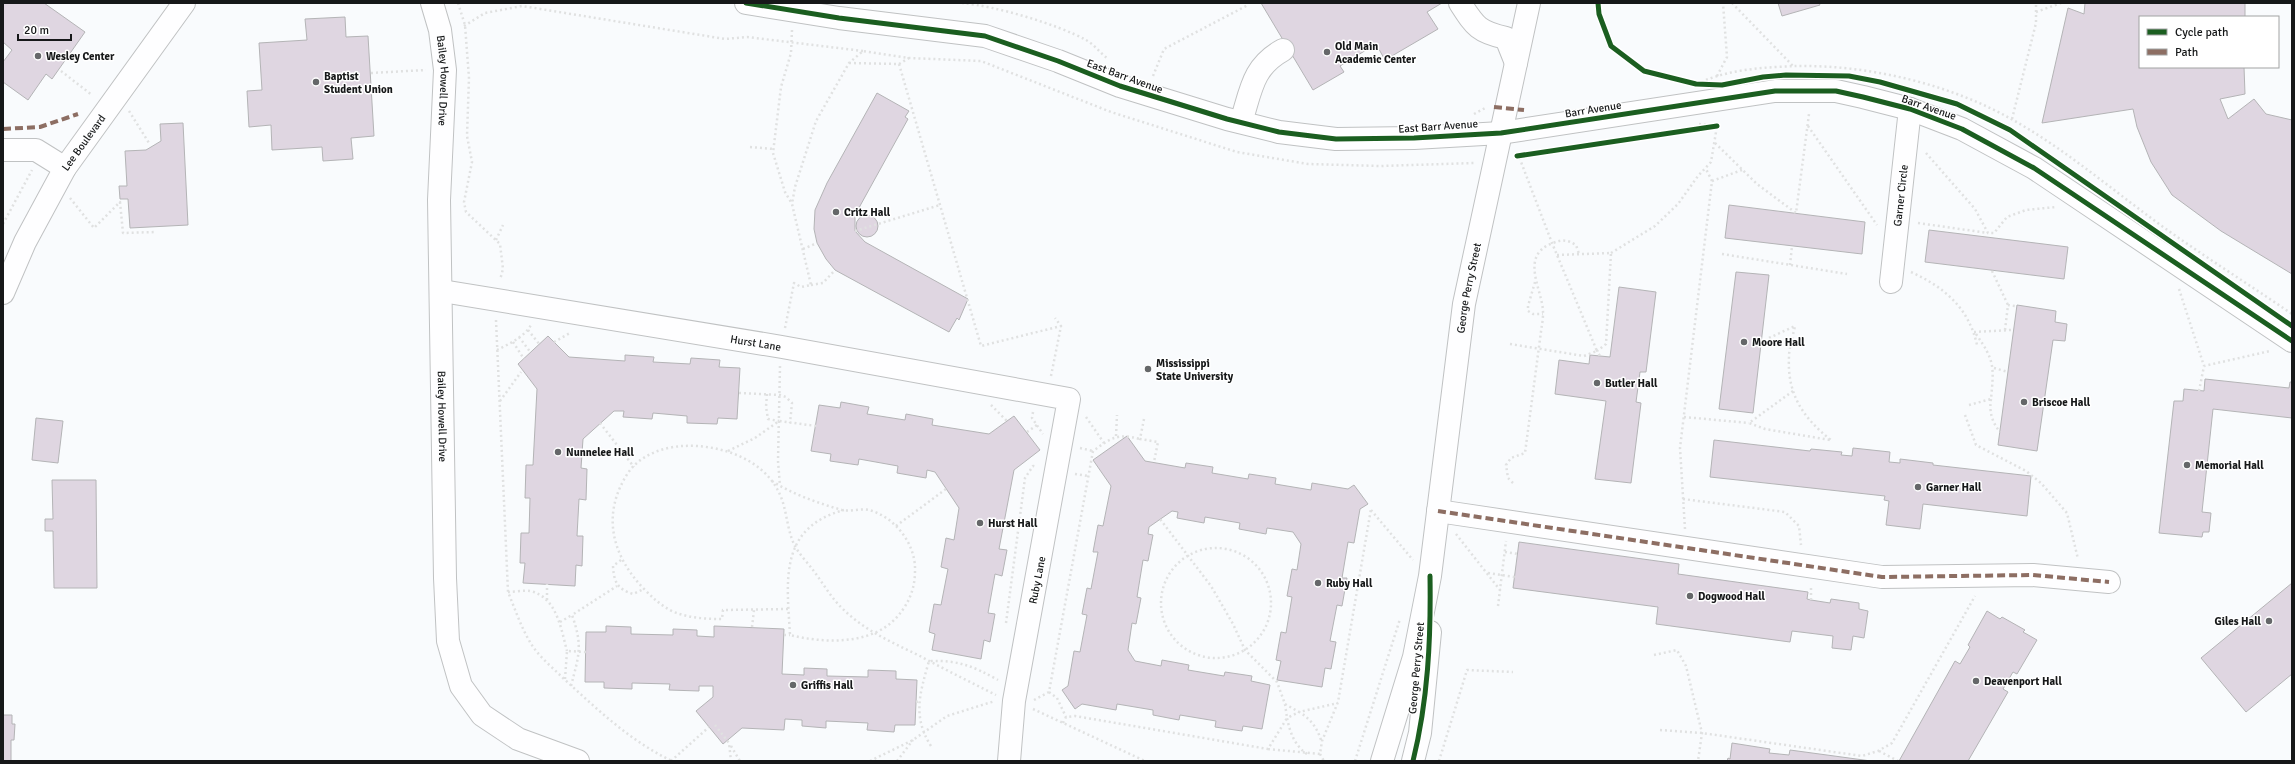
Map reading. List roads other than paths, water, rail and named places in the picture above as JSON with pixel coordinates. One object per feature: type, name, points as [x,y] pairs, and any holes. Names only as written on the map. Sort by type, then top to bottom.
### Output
[{"type":"street","name":"Lee Boulevard","points":[[3,293],[25,242],[65,168],[184,3]]},
{"type":"street","name":"Bailey Howell Drive","points":[[432,3],[440,30],[445,70],[439,195],[442,291],[444,578],[448,641],[461,686],[482,714],[518,739],[578,761]]},
{"type":"street","name":"East Barr Avenue","points":[[746,3],[985,36],[1058,60],[1120,86],[1279,132],[1336,139],[1414,138],[1501,132]]},
{"type":"street","points":[[1460,3],[1473,24],[1486,34],[1506,38],[1516,63]]},
{"type":"street","name":"George Perry Street","points":[[1382,761],[1414,657],[1424,569],[1438,511],[1464,304],[1529,3]]},
{"type":"street","points":[[1241,122],[1256,75],[1270,58],[1283,50]]},
{"type":"street","name":"Barr Avenue","points":[[1501,132],[1775,92],[1836,91],[1910,110],[1962,129],[2034,168],[2285,345]]},
{"type":"street","name":"Garner Circle","points":[[1891,282],[1910,110]]},
{"type":"street","points":[[3,150],[36,150],[42,152],[65,168]]},
{"type":"street","name":"Hurst Lane","points":[[442,291],[782,347],[1076,406]]},
{"type":"street","name":"Ruby Lane","points":[[1009,761],[1012,742],[1014,701],[1076,406]]},
{"type":"street","points":[[1438,511],[1882,577],[2033,575],[2083,581],[2110,582]]},
{"type":"street","name":"George Perry Street","points":[[1413,761],[1420,732],[1429,652],[1424,569]]},
{"type":"place","name":"Old Main Academic Center","points":[[1327,52]]},
{"type":"place","name":"Wesley Center","points":[[38,56]]},
{"type":"place","name":"Baptist Student Union","points":[[316,82]]},
{"type":"place","name":"Critz Hall","points":[[836,212]]},
{"type":"place","name":"Moore Hall","points":[[1744,342]]},
{"type":"place","name":"Mississippi State University","points":[[1148,369]]},
{"type":"place","name":"Butler Hall","points":[[1597,383]]},
{"type":"place","name":"Briscoe Hall","points":[[2024,402]]},
{"type":"place","name":"Nunnelee Hall","points":[[558,452]]},
{"type":"place","name":"Memorial Hall","points":[[2187,465]]},
{"type":"place","name":"Garner Hall","points":[[1918,487]]},
{"type":"place","name":"Hurst Hall","points":[[980,523]]},
{"type":"place","name":"Ruby Hall","points":[[1318,583]]},
{"type":"place","name":"Dogwood Hall","points":[[1690,596]]},
{"type":"place","name":"Giles Hall","points":[[2269,621]]},
{"type":"place","name":"Deavenport Hall","points":[[1976,681]]},
{"type":"place","name":"Griffis Hall","points":[[793,685]]}]
